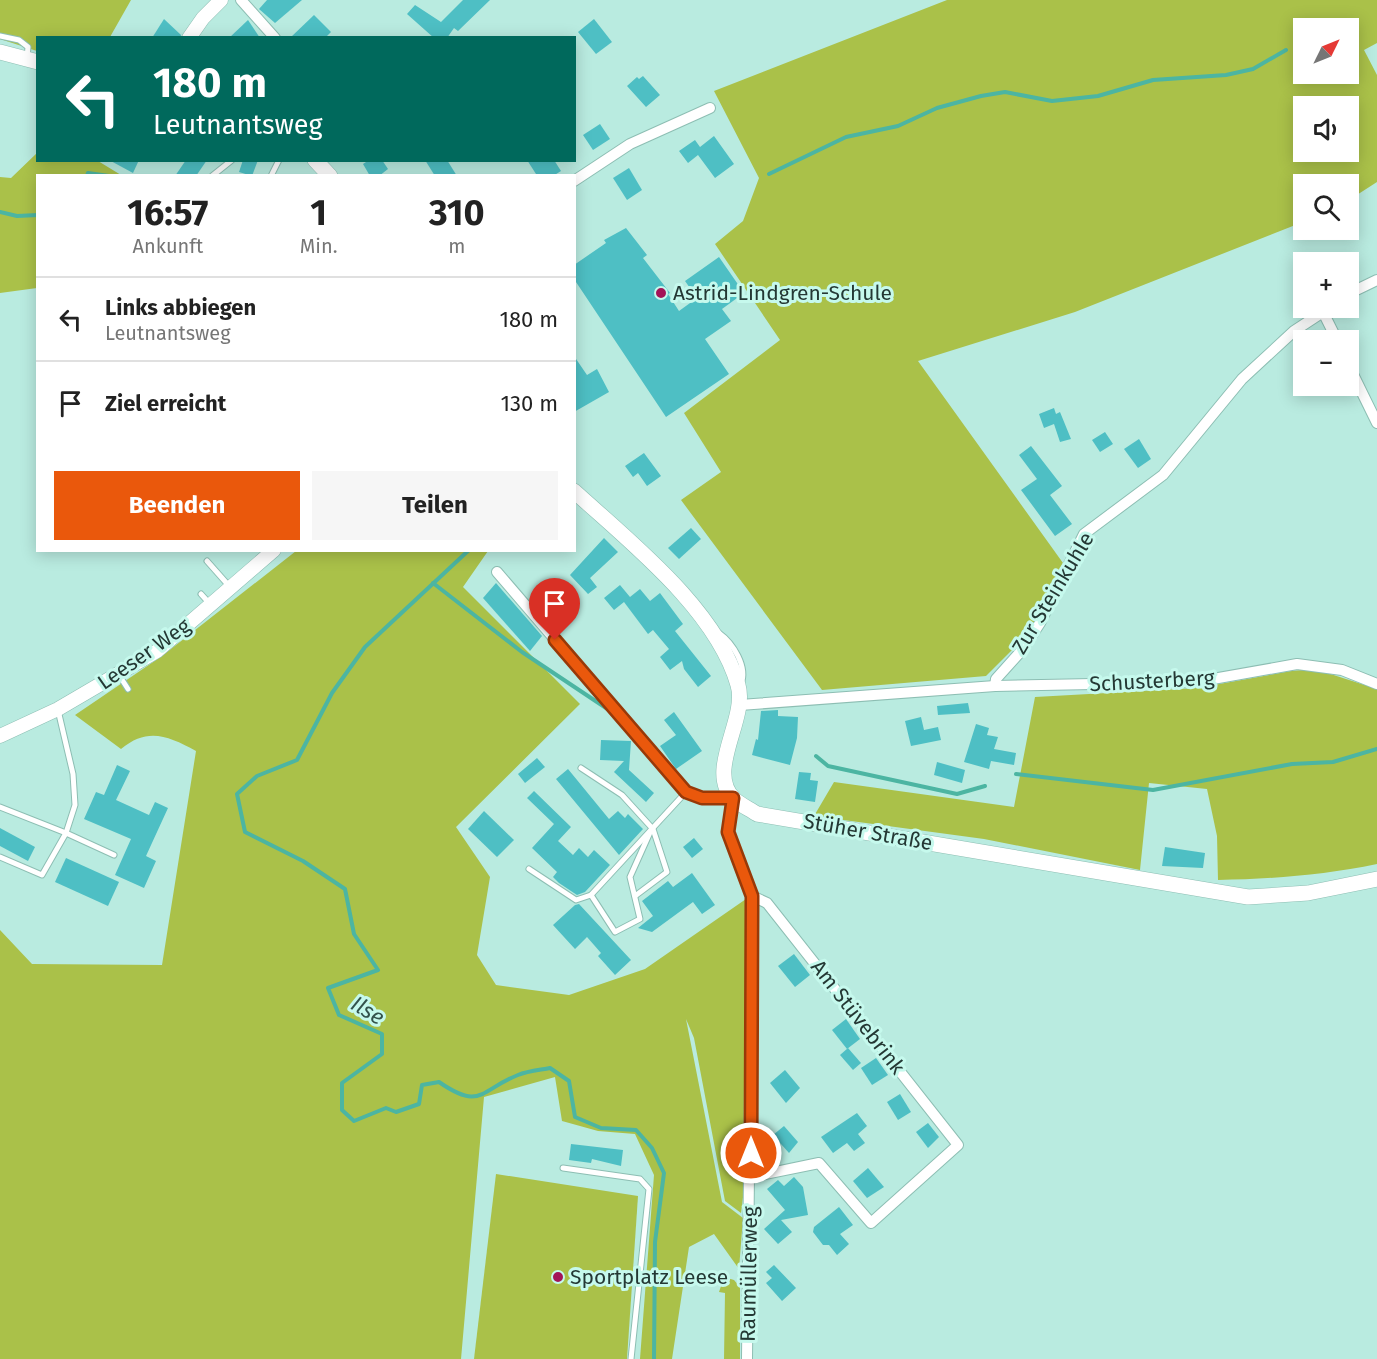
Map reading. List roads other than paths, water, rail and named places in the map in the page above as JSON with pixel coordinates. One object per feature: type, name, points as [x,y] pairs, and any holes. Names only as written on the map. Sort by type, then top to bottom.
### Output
[{"type":"main road","points":[[0,52],[32,61]]},
{"type":"main road","points":[[317,162],[328,174]]},
{"type":"main road","points":[[576,493],[679,591],[707,626],[733,668],[739,688],[740,705],[725,761],[724,781],[733,798]]},
{"type":"main road","name":"Stüher Straße","points":[[733,798],[757,814],[1248,897],[1308,892],[1377,879]]},
{"type":"street","points":[[191,36],[221,0]]},
{"type":"street","points":[[240,0],[273,36]]},
{"type":"street","points":[[576,180],[630,144],[711,108]]},
{"type":"street","points":[[1359,289],[1377,280]]},
{"type":"street","name":"Zur Steinkuhle","points":[[995,686],[996,679],[1023,649],[1040,623],[1084,534],[1163,475],[1242,379],[1294,331],[1314,318]]},
{"type":"street","points":[[1359,386],[1377,423]]},
{"type":"street","name":"Leeser Weg","points":[[0,736],[58,709],[157,651],[231,589],[266,554]]},
{"type":"street","points":[[497,572],[686,792],[702,798],[733,798]]},
{"type":"street","name":"Schusterberg","points":[[995,686],[1196,682],[1297,664],[1342,670],[1377,684]]},
{"type":"street","points":[[740,705],[995,686]]},
{"type":"street","name":"Raumüllerweg","points":[[733,798],[728,832],[752,896],[751,1177],[747,1359]]},
{"type":"street","name":"Am Stüvebrink","points":[[751,1177],[819,1162],[871,1223],[958,1145],[768,903],[752,896]]},
{"type":"lane","points":[[0,36],[19,40],[28,47],[32,61]]},
{"type":"lane","points":[[214,174],[230,162]]},
{"type":"lane","points":[[207,561],[231,589]]},
{"type":"lane","points":[[201,594],[211,606]]},
{"type":"lane","points":[[119,675],[128,689]]},
{"type":"lane","points":[[0,857],[42,875],[66,833],[75,805],[74,774],[58,709]]},
{"type":"lane","points":[[580,768],[622,795],[652,828],[666,873],[635,896]]},
{"type":"lane","points":[[529,869],[576,900],[591,895],[686,792]]},
{"type":"lane","points":[[0,807],[114,855]]},
{"type":"lane","points":[[591,895],[615,932],[640,919],[630,877],[652,828]]},
{"type":"lane","points":[[563,1168],[640,1179],[649,1189],[631,1359]]},
{"type":"waterway","points":[[769,174],[846,137],[898,126],[937,108],[981,96],[1005,92],[1052,101],[1098,96],[1153,80],[1226,75],[1253,69],[1286,50]]},
{"type":"waterway","name":"Ilse","points":[[88,174],[95,174]]},
{"type":"waterway","name":"Ilse","points":[[0,212],[17,216],[36,215]]},
{"type":"waterway","name":"Ilse","points":[[467,552],[365,647],[332,693],[297,760],[257,776],[237,794],[245,832],[303,861],[345,889],[354,934],[378,970],[328,988],[339,1015],[382,1034],[382,1054],[342,1083],[342,1110],[354,1121],[386,1108],[396,1112],[419,1104],[422,1085],[439,1082],[464,1095],[480,1095],[518,1075],[550,1068],[569,1081],[575,1117],[601,1128],[636,1130],[652,1148],[664,1173],[655,1242],[654,1359]]},
{"type":"waterway","points":[[433,583],[522,652],[612,712]]},
{"type":"waterway","points":[[1016,774],[1153,790],[1292,764],[1333,762],[1377,749]]},
{"type":"waterway","points":[[816,756],[828,766],[957,794],[985,786]]},
{"type":"place","name":"Astrid-Lindgren-Schule","points":[[661,293]]},
{"type":"place","name":"Sportplatz Leese","points":[[558,1277]]}]
